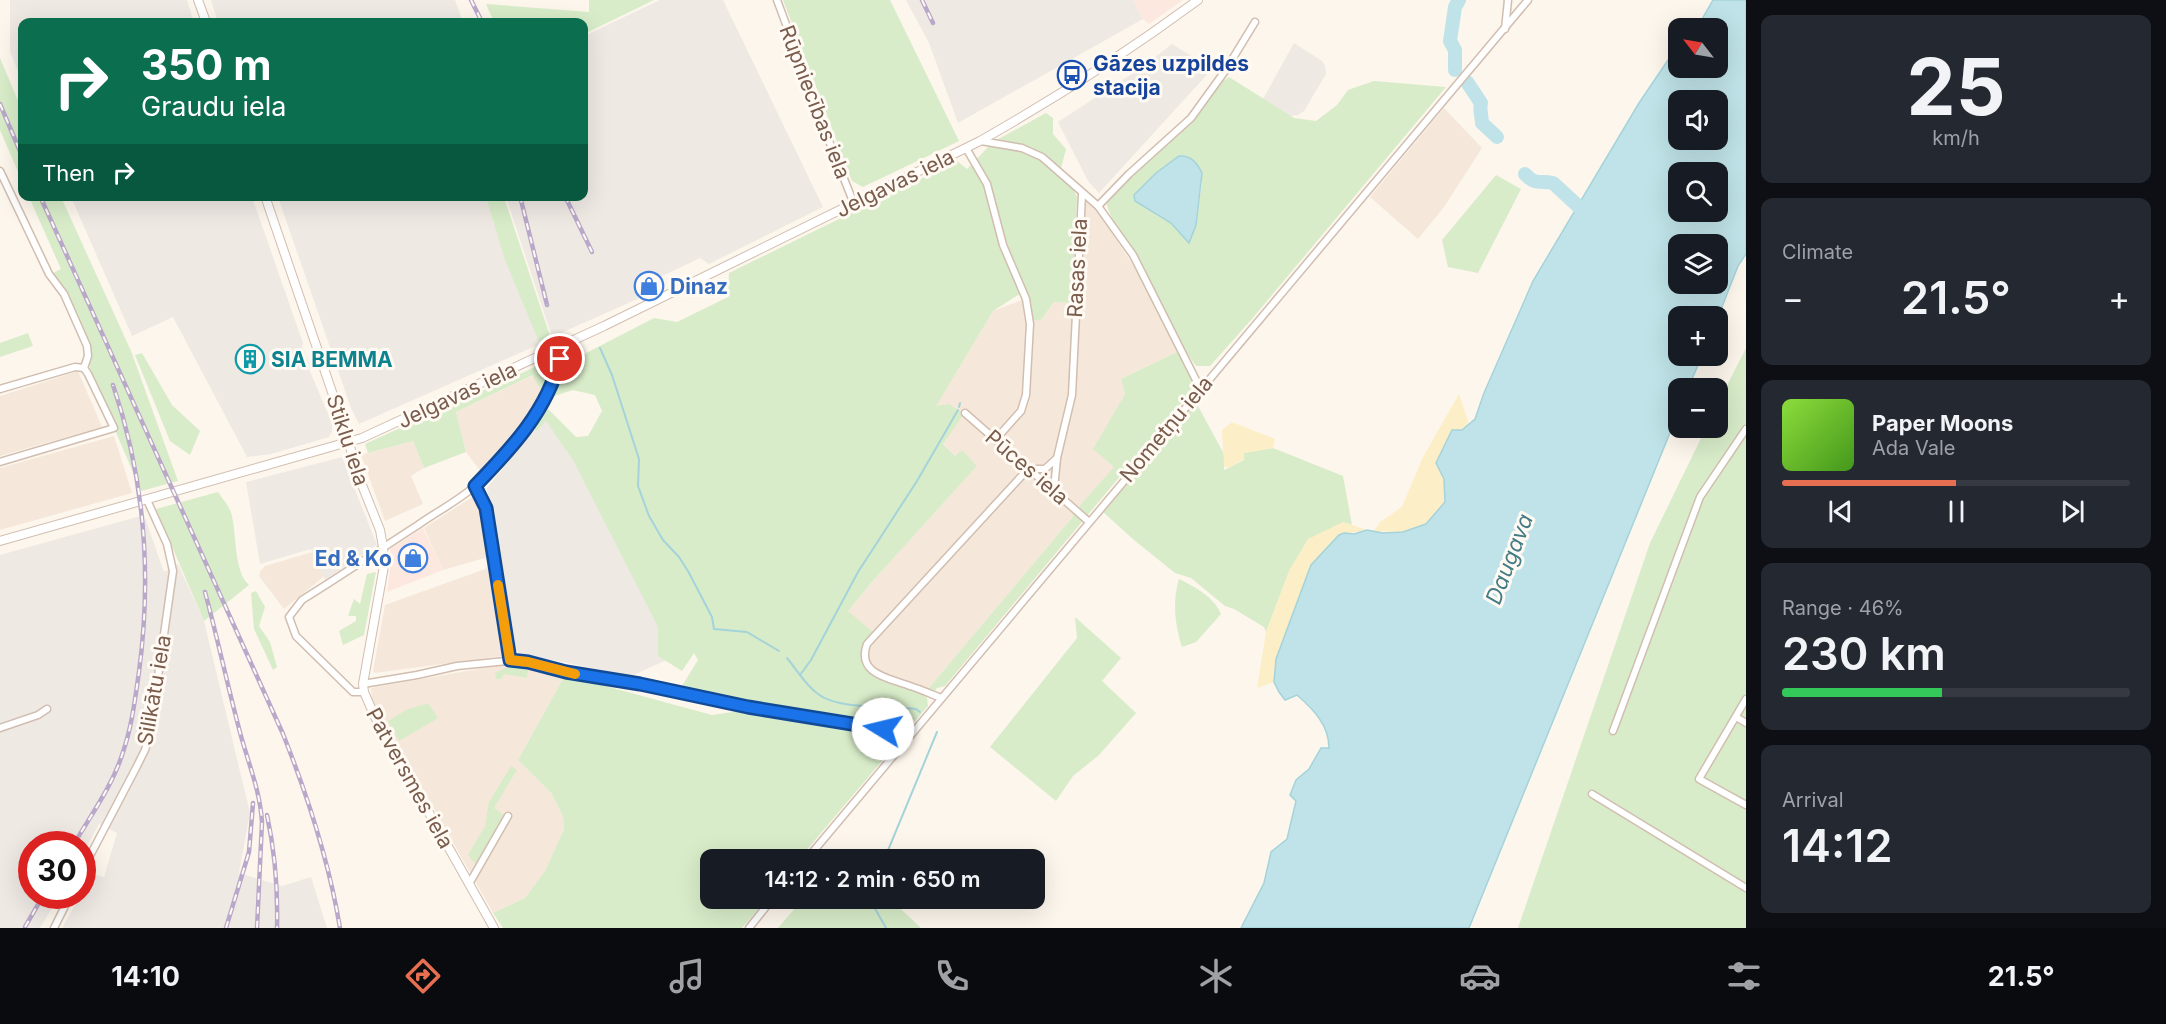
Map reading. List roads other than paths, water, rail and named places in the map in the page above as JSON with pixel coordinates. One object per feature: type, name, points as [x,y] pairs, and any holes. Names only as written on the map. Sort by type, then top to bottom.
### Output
[{"type":"street","points":[[198,0],[205,18]]},
{"type":"street","name":"Rūpniecības iela","points":[[777,0],[854,204]]},
{"type":"street","name":"Jelgavas iela","points":[[0,541],[362,438],[557,349],[980,141],[1090,75],[1198,0]]},
{"type":"street","points":[[1504,29],[1508,0]]},
{"type":"street","name":"Nometņu iela","points":[[815,849],[1088,521],[1528,0]]},
{"type":"street","points":[[1098,207],[1129,174],[1191,118],[1226,71],[1255,22]]},
{"type":"street","name":"Rasas iela","points":[[980,141],[1022,148],[1042,157],[1082,194],[1078,238],[1072,395],[1057,458],[1054,489]]},
{"type":"street","points":[[966,148],[987,183],[1003,245],[1026,299],[1030,324],[1026,395],[1021,411],[996,439]]},
{"type":"street","points":[[0,171],[49,274],[64,294],[87,346],[88,356],[84,368]]},
{"type":"street","points":[[1082,194],[1098,207],[1133,255],[1200,388]]},
{"type":"street","name":"Stiklu iela","points":[[267,201],[360,480],[380,530],[383,547]]},
{"type":"street","points":[[557,349],[560,359],[549,394],[513,446],[475,486],[302,600],[289,617],[296,636],[353,692],[457,666],[510,660],[748,707],[883,729],[907,740]]},
{"type":"street","points":[[0,389],[75,367],[84,368],[114,428],[0,462]]},
{"type":"street","name":"Pūces iela","points":[[965,413],[1088,521]]},
{"type":"street","points":[[1613,731],[1700,497],[1746,429]]},
{"type":"street","points":[[941,698],[891,681],[874,671],[866,663],[863,654],[867,644],[1028,469],[1045,469],[1057,458]]},
{"type":"street","points":[[475,486],[486,508],[510,660]]},
{"type":"street","name":"Silikātu iela","points":[[96,844],[145,750],[150,733],[173,571],[166,544],[147,500]]},
{"type":"street","name":"Patversmes iela","points":[[383,547],[384,566],[363,688],[375,717],[494,928]]},
{"type":"street","points":[[1746,699],[1699,779],[1746,805]]},
{"type":"street","points":[[0,728],[38,715],[46,709]]},
{"type":"street","points":[[1736,717],[1746,723]]},
{"type":"street","points":[[1592,794],[1746,888]]},
{"type":"street","points":[[469,884],[508,816]]},
{"type":"street","points":[[54,928],[64,909]]},
{"type":"street","points":[[748,928],[764,909]]},
{"type":"water","name":"Daugava","points":[[1713,0],[1746,0],[1746,254],[1738,266],[1728,292],[1728,234],[1668,234],[1668,294],[1727,294],[1722,306],[1668,306],[1668,366],[1698,366],[1692,378],[1668,378],[1668,438],[1469,928],[1241,928],[1264,883],[1271,852],[1287,839],[1296,801],[1290,795],[1296,780],[1309,769],[1321,748],[1329,748],[1326,732],[1314,712],[1297,695],[1285,700],[1274,682],[1276,659],[1311,565],[1339,535],[1367,530],[1383,533],[1403,532],[1426,524],[1445,502],[1444,479],[1436,463],[1452,430],[1462,430],[1475,419],[1533,281],[1639,103],[1668,60],[1668,78],[1728,78],[1728,18],[1703,18]]},
{"type":"water","points":[[1179,156],[1193,160],[1202,173],[1196,225],[1189,243],[1171,223],[1135,201],[1134,195],[1156,173]]},
{"type":"waterway","points":[[1455,70],[1455,50],[1450,41],[1455,7],[1459,0]]},
{"type":"waterway","points":[[1467,82],[1481,103],[1482,123],[1497,137]]},
{"type":"waterway","points":[[1525,174],[1535,181],[1553,183],[1590,217]]},
{"type":"waterway","points":[[600,348],[612,375],[639,459],[638,486],[649,516],[663,540],[688,571],[712,617],[714,629],[747,632],[779,651]]},
{"type":"waterway","points":[[959,407],[960,403]]},
{"type":"waterway","points":[[800,675],[811,660],[858,572],[917,481],[958,410]]},
{"type":"waterway","points":[[787,658],[809,686],[827,699],[851,705],[916,709],[920,712]]},
{"type":"waterway","points":[[889,849],[937,732]]},
{"type":"waterway","points":[[875,909],[886,928]]},
{"type":"railway","points":[[471,0],[480,18]]},
{"type":"railway","points":[[922,0],[933,23]]},
{"type":"railway","points":[[0,104],[18,147]]},
{"type":"railway","points":[[42,201],[283,734],[317,830],[340,928]]},
{"type":"railway","points":[[521,201],[547,305]]},
{"type":"railway","points":[[567,201],[592,252]]},
{"type":"railway","points":[[82,831],[108,788],[123,752],[133,712],[143,635],[145,563],[139,491],[124,420],[113,385]]},
{"type":"railway","points":[[205,592],[261,811],[257,928]]},
{"type":"railway","points":[[226,928],[249,852],[253,803]]},
{"type":"railway","points":[[267,815],[275,871],[277,928]]},
{"type":"railway","points":[[25,927],[35,909]]},
{"type":"place","name":"Gāzes uzpildes stacija","points":[[1072,75]]},
{"type":"place","name":"Dinaz","points":[[649,286]]},
{"type":"place","name":"SIA BEMMA","points":[[250,359]]},
{"type":"place","name":"Ed & Ko","points":[[413,558]]}]
